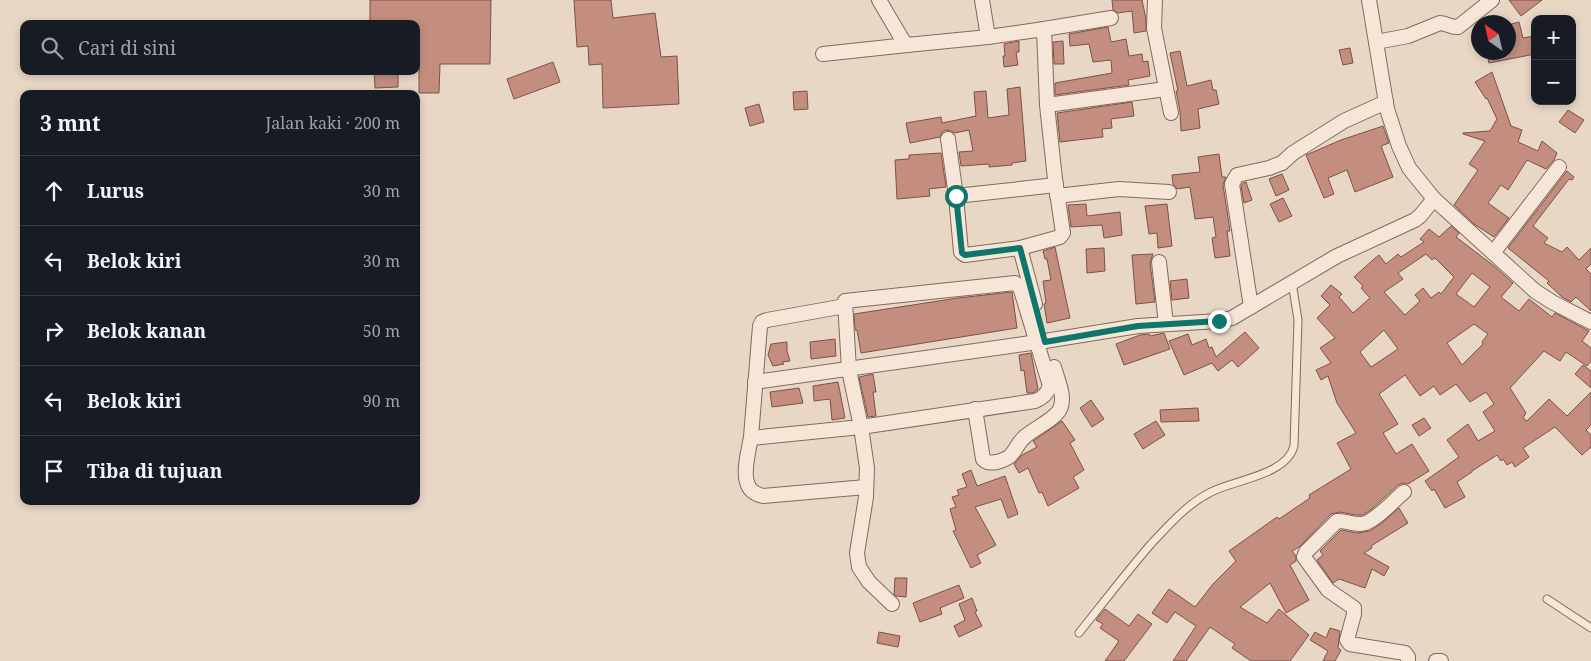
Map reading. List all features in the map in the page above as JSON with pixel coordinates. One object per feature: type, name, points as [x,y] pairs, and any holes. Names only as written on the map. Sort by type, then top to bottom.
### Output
[{"type":"street","points":[[880,0],[902,39],[907,44]]},
{"type":"street","points":[[982,0],[988,37]]},
{"type":"street","points":[[1155,0],[1154,28],[1171,114]]},
{"type":"street","points":[[1369,0],[1386,102],[1399,146],[1409,168],[1434,199],[1535,291],[1591,322]]},
{"type":"street","points":[[1376,42],[1408,36],[1440,22],[1452,27],[1458,27],[1492,0]]},
{"type":"street","points":[[823,54],[988,37],[1110,18]]},
{"type":"street","points":[[948,138],[962,253],[965,255],[1020,248],[1060,237],[1063,234],[1047,105],[1044,29]]},
{"type":"street","points":[[1047,105],[1166,89]]},
{"type":"street","points":[[1251,307],[1232,184],[1235,178],[1238,175],[1282,163],[1293,153],[1344,121],[1386,102]]},
{"type":"street","points":[[1493,253],[1559,167]]},
{"type":"street","points":[[956,196],[1057,190],[1119,189],[1169,192]]},
{"type":"street","points":[[755,382],[1041,342],[1138,326],[1219,321],[1232,318],[1337,256],[1415,220],[1434,199]]},
{"type":"street","points":[[750,438],[861,427],[1042,398],[1048,392],[1050,386],[1020,248]]},
{"type":"street","points":[[1158,262],[1166,324]]},
{"type":"street","points":[[892,604],[869,582],[859,567],[857,553],[866,497],[867,468],[861,427],[849,370],[845,300],[1015,283],[1020,287],[1061,390],[1061,408],[1056,414],[1026,436],[1011,456],[1005,460],[992,463],[986,462],[983,459],[975,409]]},
{"type":"street","points":[[845,306],[762,322],[760,326],[746,477],[747,484],[756,494],[763,496],[866,487]]},
{"type":"street","points":[[1404,492],[1370,522],[1359,524],[1341,520],[1337,521],[1304,556],[1328,590],[1354,608],[1347,640],[1350,644],[1405,654],[1408,657],[1408,661]]},
{"type":"street","points":[[1436,661],[1441,661]]},
{"type":"lane","points":[[1080,633],[1130,568],[1177,516],[1210,492],[1270,472],[1292,454],[1294,446],[1298,320],[1292,282]]},
{"type":"lane","points":[[1547,599],[1591,628]]},
{"type":"building","points":[[370,0],[491,0],[490,64],[440,64],[439,93],[420,93],[420,20],[370,20]]},
{"type":"building","points":[[574,0],[611,0],[613,18],[655,13],[661,57],[677,56],[679,104],[603,108],[602,64],[589,65],[588,46],[577,47]]},
{"type":"building","points":[[1112,0],[1142,0],[1146,19],[1146,31],[1134,33],[1132,11],[1118,13],[1113,10]]},
{"type":"building","points":[[1509,0],[1542,0],[1521,16]]},
{"type":"building","points":[[1519,22],[1523,38],[1531,37],[1531,55],[1516,58],[1516,23]]},
{"type":"building","points":[[1108,27],[1111,42],[1126,39],[1129,56],[1142,54],[1143,62],[1148,61],[1150,76],[1128,80],[1129,85],[1055,95],[1055,83],[1112,73],[1111,60],[1093,62],[1089,44],[1070,46],[1069,34]]},
{"type":"building","points":[[1019,41],[1019,52],[1016,52],[1018,65],[1004,67],[1004,44]]},
{"type":"building","points":[[1063,41],[1064,64],[1054,64],[1053,42]]},
{"type":"building","points":[[1350,48],[1353,63],[1343,65],[1339,50]]},
{"type":"building","points":[[1180,51],[1187,86],[1211,80],[1213,90],[1216,90],[1219,104],[1198,109],[1200,128],[1181,131],[1176,91],[1178,91],[1170,53]]},
{"type":"building","points":[[1488,60],[1504,60],[1489,63]]},
{"type":"building","points":[[553,62],[560,82],[514,99],[507,79]]},
{"type":"building","points":[[1492,72],[1511,126],[1522,130],[1518,142],[1538,151],[1542,141],[1557,153],[1546,169],[1527,160],[1508,190],[1501,185],[1488,203],[1509,218],[1494,237],[1474,224],[1454,205],[1478,170],[1469,164],[1485,141],[1463,133],[1490,131],[1497,119],[1487,98],[1475,82]]},
{"type":"building","points":[[374,75],[398,75],[398,87],[375,88]]},
{"type":"building","points":[[1020,87],[1026,161],[1012,163],[1012,165],[989,167],[989,164],[961,166],[959,152],[973,151],[969,130],[955,133],[946,130],[942,132],[940,137],[910,143],[906,123],[941,117],[942,123],[976,116],[974,92],[986,91],[988,118],[1009,115],[1007,89]]},
{"type":"building","points":[[807,91],[808,109],[794,110],[793,92]]},
{"type":"building","points":[[1132,102],[1134,116],[1111,119],[1112,128],[1102,129],[1103,137],[1060,142],[1057,113]]},
{"type":"building","points":[[759,104],[764,122],[750,126],[745,108]]},
{"type":"building","points":[[1568,110],[1584,120],[1575,133],[1559,122]]},
{"type":"building","points":[[1383,126],[1389,143],[1381,146],[1393,177],[1355,192],[1347,170],[1328,178],[1334,194],[1324,198],[1306,155],[1341,140]]},
{"type":"building","points":[[941,153],[946,187],[929,189],[930,196],[897,199],[895,160],[909,159],[909,155]]},
{"type":"building","points":[[1219,154],[1222,177],[1226,177],[1223,185],[1230,231],[1227,231],[1230,256],[1215,258],[1212,238],[1216,237],[1213,217],[1195,219],[1190,187],[1177,189],[1173,184],[1172,175],[1200,172],[1198,157]]},
{"type":"building","points":[[1567,171],[1574,177],[1572,180],[1569,179],[1533,226],[1548,238],[1544,243],[1562,252],[1567,247],[1579,260],[1591,248],[1591,264],[1586,269],[1591,274],[1591,311],[1576,297],[1571,302],[1562,297],[1547,283],[1549,281],[1508,248]]},
{"type":"building","points":[[1282,174],[1289,190],[1276,196],[1269,179]]},
{"type":"building","points":[[1246,182],[1252,200],[1244,203],[1241,186]]},
{"type":"building","points":[[1283,198],[1292,216],[1279,222],[1270,204]]},
{"type":"building","points":[[1086,204],[1087,216],[1120,212],[1122,235],[1104,238],[1102,225],[1071,227],[1068,205]]},
{"type":"building","points":[[1167,204],[1172,246],[1158,248],[1157,233],[1149,234],[1145,206]]},
{"type":"building","points":[[1451,226],[1459,233],[1456,237],[1513,283],[1501,297],[1519,311],[1529,299],[1552,317],[1555,313],[1589,331],[1582,341],[1591,348],[1591,361],[1587,366],[1566,352],[1560,361],[1544,351],[1510,388],[1526,413],[1523,418],[1527,421],[1549,399],[1567,416],[1591,392],[1591,425],[1586,430],[1591,435],[1591,447],[1582,455],[1555,427],[1523,448],[1529,457],[1515,467],[1512,462],[1507,465],[1503,459],[1501,461],[1497,455],[1457,482],[1465,497],[1445,508],[1434,489],[1432,491],[1425,481],[1459,457],[1447,440],[1468,424],[1478,441],[1495,431],[1483,412],[1494,404],[1486,392],[1470,402],[1456,384],[1440,395],[1434,386],[1420,396],[1405,375],[1379,394],[1398,424],[1383,433],[1396,454],[1412,444],[1429,471],[1408,484],[1398,485],[1363,515],[1340,512],[1331,514],[1299,547],[1292,551],[1296,556],[1296,561],[1290,565],[1309,600],[1286,613],[1270,583],[1240,607],[1267,623],[1279,609],[1309,635],[1290,661],[1251,661],[1232,648],[1235,644],[1210,627],[1186,661],[1173,661],[1196,626],[1175,612],[1167,623],[1152,613],[1169,589],[1195,607],[1213,584],[1236,561],[1229,551],[1277,517],[1279,519],[1310,498],[1309,495],[1351,469],[1337,443],[1356,433],[1337,403],[1328,376],[1321,380],[1316,370],[1331,363],[1320,348],[1335,338],[1317,318],[1330,305],[1321,296],[1331,285],[1342,294],[1339,297],[1353,313],[1370,298],[1361,288],[1363,286],[1354,277],[1373,260],[1379,255],[1386,264],[1398,254],[1401,257],[1424,242],[1420,239],[1429,229],[1439,237]],"holes":[[[1426,254],[1432,260],[1435,258],[1454,277],[1441,294],[1439,292],[1431,298],[1423,288],[1415,295],[1420,301],[1405,315],[1384,292],[1403,279],[1398,273]],[[1472,273],[1490,287],[1474,307],[1456,294]],[[1474,324],[1488,334],[1482,342],[1483,344],[1462,365],[1447,343]],[[1384,330],[1398,349],[1371,367],[1360,352]]]},
{"type":"building","points":[[1055,247],[1070,318],[1047,323],[1043,281],[1051,280],[1047,259],[1045,259],[1043,251]]},
{"type":"building","points":[[1104,248],[1105,271],[1087,273],[1086,249]]},
{"type":"building","points":[[1153,254],[1150,263],[1155,302],[1136,304],[1132,255]]},
{"type":"building","points":[[1187,279],[1189,298],[1172,300],[1170,281]]},
{"type":"building","points":[[1012,292],[1017,328],[861,353],[857,330],[855,330],[854,314],[958,298]]},
{"type":"building","points":[[1245,332],[1259,348],[1238,367],[1232,360],[1218,371],[1212,363],[1184,375],[1169,341],[1188,334],[1192,345],[1206,339],[1209,348],[1212,347],[1216,357]]},
{"type":"building","points":[[1164,333],[1170,349],[1124,365],[1116,344],[1140,335],[1149,334],[1150,336]]},
{"type":"building","points":[[835,339],[836,356],[811,359],[810,342]]},
{"type":"building","points":[[787,342],[790,361],[773,366],[768,355],[771,344]]},
{"type":"building","points":[[1031,353],[1038,389],[1033,393],[1027,393],[1024,370],[1021,371],[1019,355]]},
{"type":"building","points":[[1583,365],[1591,371],[1591,388],[1575,374]]},
{"type":"building","points":[[873,374],[876,392],[873,392],[876,416],[868,417],[859,377]]},
{"type":"building","points":[[838,382],[845,418],[832,420],[830,399],[814,401],[813,386]]},
{"type":"building","points":[[799,388],[803,403],[772,407],[770,392]]},
{"type":"building","points":[[1091,400],[1104,419],[1092,427],[1080,408]]},
{"type":"building","points":[[1198,408],[1199,421],[1161,422],[1160,410]]},
{"type":"building","points":[[1424,418],[1431,428],[1419,436],[1412,425]]},
{"type":"building","points":[[1062,421],[1075,440],[1070,443],[1084,470],[1073,477],[1079,488],[1048,506],[1042,492],[1039,493],[1028,468],[1019,473],[1014,464],[1022,455],[1037,447],[1033,441]]},
{"type":"building","points":[[1156,421],[1165,435],[1143,449],[1134,434]]},
{"type":"building","points":[[971,470],[977,486],[1005,476],[1018,514],[1008,518],[1001,499],[975,507],[996,545],[977,555],[981,563],[971,568],[953,531],[956,530],[950,509],[956,507],[952,497],[959,495],[957,490],[967,487],[962,474]]},
{"type":"building","points":[[1399,508],[1408,523],[1371,546],[1372,548],[1364,553],[1389,567],[1384,576],[1372,569],[1365,588],[1339,579],[1333,583],[1317,560],[1323,555],[1320,551],[1341,530],[1357,533],[1370,531]]},
{"type":"building","points":[[895,578],[907,578],[906,597],[894,594]]},
{"type":"building","points":[[959,585],[964,598],[940,608],[942,614],[920,622],[913,603]]},
{"type":"building","points":[[972,598],[977,611],[975,612],[982,626],[959,637],[954,626],[965,620],[959,604]]},
{"type":"building","points":[[1105,609],[1129,626],[1138,614],[1152,624],[1124,661],[1105,661],[1119,641],[1100,628],[1103,624],[1096,620]]},
{"type":"building","points":[[1330,628],[1340,631],[1338,648],[1341,650],[1335,661],[1323,661],[1328,651],[1310,640],[1315,632],[1326,638]]},
{"type":"building","points":[[879,632],[900,636],[898,647],[877,643]]},
{"type":"route","points":[[956,196],[962,253],[965,255],[1020,248],[1045,342],[1138,326],[1219,321]]}]
